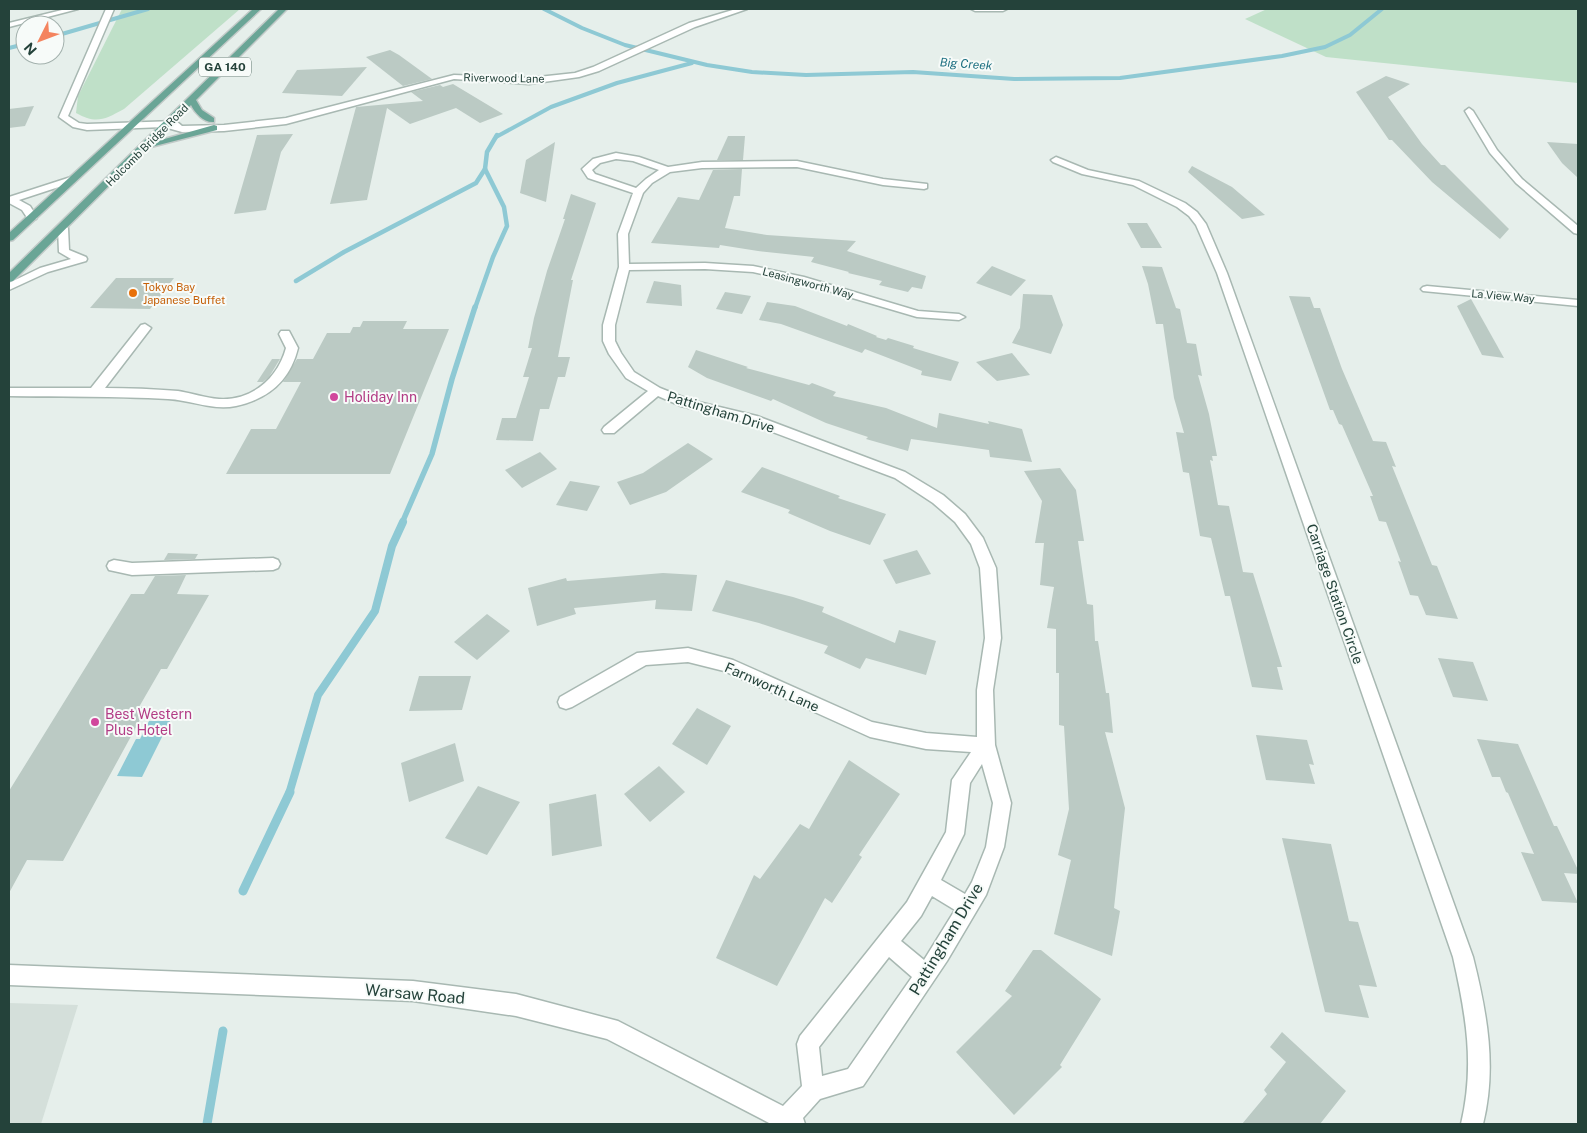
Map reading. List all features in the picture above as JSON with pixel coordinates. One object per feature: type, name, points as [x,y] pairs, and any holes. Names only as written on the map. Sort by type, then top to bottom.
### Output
[{"type":"main road","name":"Holcomb Bridge Road","points":[[9,238],[258,9]]},
{"type":"main road","name":"Holcomb Bridge Road","points":[[9,279],[283,9]]},
{"type":"main road","points":[[192,100],[199,112],[213,124]]},
{"type":"main road","points":[[144,147],[213,124]]},
{"type":"street","points":[[9,25],[74,9]]},
{"type":"street","name":"Riverwood Lane","points":[[110,9],[64,112],[63,117],[76,125],[87,127],[167,125],[182,129],[213,124],[286,121],[444,79],[466,76],[546,80],[576,75],[616,60],[692,25],[743,9]]},
{"type":"street","points":[[975,9],[1003,9]]},
{"type":"street","points":[[1469,112],[1493,151],[1519,181],[1578,231]]},
{"type":"street","points":[[667,170],[623,155],[607,156],[596,161],[587,169],[591,176],[638,192],[649,181],[667,170],[702,164],[797,164],[883,182],[924,186]]},
{"type":"street","name":"Carriage Station Circle","points":[[1056,160],[1085,172],[1136,183],[1181,205],[1193,214],[1201,224],[1219,265],[1463,957],[1478,1019],[1481,1061],[1477,1109],[1472,1124]]},
{"type":"street","points":[[10,200],[71,180]]},
{"type":"street","name":"Pattingham Drive","points":[[638,192],[623,234],[624,267],[609,325],[609,341],[615,354],[630,375],[656,391],[686,403],[752,419],[900,475],[938,498],[960,518],[978,542],[988,568],[993,638],[985,690],[986,745],[1002,803],[995,847],[979,888],[968,908],[926,975],[855,1078],[813,1090]]},
{"type":"street","points":[[10,200],[26,208],[32,217]]},
{"type":"street","points":[[9,287],[44,270],[82,259],[64,252],[62,228]]},
{"type":"street","name":"Leasingworth Way","points":[[624,267],[705,266],[753,269],[800,279],[917,314],[959,316]]},
{"type":"street","name":"La View Way","points":[[1427,289],[1578,303]]},
{"type":"street","points":[[95,392],[146,328]]},
{"type":"street","points":[[9,392],[95,392],[174,395],[223,405],[266,391],[280,377],[288,363],[292,348],[285,334]]},
{"type":"street","points":[[609,430],[656,391]]},
{"type":"street","points":[[114,566],[132,569],[274,564]]},
{"type":"street","name":"Farnworth Lane","points":[[566,702],[643,658],[688,656],[726,665],[870,729],[926,741],[986,745]]},
{"type":"street","points":[[791,1122],[813,1090],[808,1044],[914,909],[955,834],[961,780],[986,745]]},
{"type":"street","points":[[928,882],[968,908]]},
{"type":"street","points":[[888,943],[926,975]]},
{"type":"street","name":"Warsaw Road","points":[[9,975],[413,991],[516,1005],[610,1029],[791,1122]]},
{"type":"shaded area","points":[[9,1003],[78,1005],[41,1124],[9,1124]]},
{"type":"green space","points":[[122,9],[240,9],[124,109],[105,118],[89,119],[76,113],[78,96]]},
{"type":"green space","points":[[1267,9],[1578,9],[1578,83],[1326,57],[1245,19]]},
{"type":"water","points":[[149,721],[170,721],[142,777],[117,776],[136,739],[140,739]]},
{"type":"building","points":[[390,50],[432,79],[403,86],[366,57]]},
{"type":"building","points":[[367,67],[342,96],[282,93],[297,70]]},
{"type":"building","points":[[1386,76],[1410,84],[1388,97],[1422,144],[1441,165],[1445,165],[1509,229],[1500,239],[1432,182],[1392,140],[1389,140],[1356,92]]},
{"type":"building","points":[[453,84],[503,114],[480,123],[456,108],[410,124],[387,108],[367,200],[330,204],[356,107],[423,101],[411,92]]},
{"type":"building","points":[[34,106],[25,126],[9,128],[9,109]]},
{"type":"building","points":[[293,134],[281,152],[266,210],[234,214],[257,135]]},
{"type":"building","points":[[728,136],[745,136],[743,160],[717,160]]},
{"type":"building","points":[[555,142],[546,202],[520,193],[526,160]]},
{"type":"building","points":[[1547,142],[1578,144],[1578,178],[1562,163]]},
{"type":"building","points":[[1192,166],[1232,187],[1265,215],[1242,219],[1188,172]]},
{"type":"building","points":[[742,169],[740,196],[734,196],[725,228],[767,235],[856,241],[847,251],[926,276],[922,289],[912,287],[908,292],[879,285],[882,281],[811,262],[814,257],[720,245],[719,248],[651,243],[678,197],[699,200],[713,170]]},
{"type":"building","points":[[571,194],[596,203],[571,280],[573,280],[558,357],[570,357],[565,377],[558,377],[549,409],[540,409],[533,441],[496,440],[502,418],[516,418],[529,377],[523,377],[532,348],[528,348],[534,318]]},
{"type":"building","points":[[1127,223],[1147,223],[1162,248],[1141,248]]},
{"type":"building","points":[[992,266],[1026,280],[1011,296],[976,283]]},
{"type":"building","points":[[1142,266],[1162,267],[1176,308],[1180,309],[1187,343],[1196,344],[1202,376],[1198,375],[1209,414],[1217,456],[1212,456],[1213,461],[1210,460],[1218,505],[1229,506],[1243,572],[1253,573],[1282,667],[1277,667],[1283,690],[1252,687],[1230,596],[1225,596],[1211,538],[1200,536],[1189,473],[1183,472],[1176,432],[1184,433],[1174,398],[1163,324],[1156,324],[1148,284]]},
{"type":"building","name":"Tokyo Bay Japanese Buffet","points":[[116,278],[174,278],[150,309],[90,308]]},
{"type":"building","points":[[654,281],[681,285],[682,306],[646,303]]},
{"type":"building","points":[[725,292],[751,296],[742,314],[716,309]]},
{"type":"building","points":[[1023,294],[1052,295],[1063,325],[1051,354],[1012,343],[1020,328]]},
{"type":"building","points":[[1289,296],[1310,297],[1314,308],[1320,308],[1342,369],[1373,441],[1386,442],[1396,467],[1392,466],[1432,565],[1437,566],[1458,619],[1426,615],[1418,596],[1410,595],[1398,561],[1401,562],[1386,522],[1379,521],[1370,496],[1373,496],[1342,425],[1339,424],[1333,410],[1330,410]]},
{"type":"building","points":[[1471,299],[1504,358],[1482,355],[1457,306]]},
{"type":"building","points":[[767,302],[795,306],[847,326],[848,324],[876,337],[886,340],[888,338],[959,362],[951,381],[921,375],[922,371],[865,349],[862,353],[781,324],[759,320]]},
{"type":"building","name":"Holiday Inn","points":[[363,321],[407,321],[403,329],[449,329],[390,474],[226,474],[251,429],[276,429],[301,382],[283,382],[297,359],[313,359],[327,333],[350,333],[353,327],[360,327]]},
{"type":"building","points":[[696,350],[748,367],[746,368],[809,385],[812,383],[836,392],[833,396],[886,408],[937,428],[939,413],[1022,429],[1032,462],[990,457],[989,450],[911,439],[908,451],[866,439],[868,437],[826,423],[773,399],[771,401],[707,378],[688,367]]},
{"type":"building","points":[[1012,353],[1030,375],[997,381],[976,362]]},
{"type":"building","points":[[272,359],[280,359],[269,377],[263,382],[257,382]]},
{"type":"building","points":[[688,443],[713,459],[666,492],[630,505],[617,482],[643,473]]},
{"type":"building","points":[[540,452],[557,469],[522,488],[505,470]]},
{"type":"building","points":[[762,467],[840,496],[838,498],[886,514],[870,545],[830,531],[788,513],[790,510],[741,492]]},
{"type":"building","points":[[1060,468],[1076,490],[1084,541],[1078,541],[1087,604],[1093,605],[1095,641],[1098,641],[1106,693],[1109,693],[1113,733],[1105,732],[1125,808],[1114,908],[1120,911],[1112,956],[1054,934],[1071,860],[1058,855],[1069,809],[1064,726],[1059,725],[1059,673],[1056,673],[1056,629],[1047,628],[1054,587],[1040,585],[1044,543],[1035,543],[1042,501],[1024,471]]},
{"type":"building","points":[[570,481],[600,486],[587,511],[556,505]]},
{"type":"building","points":[[917,550],[931,574],[896,584],[883,560]]},
{"type":"building","points":[[168,553],[198,554],[195,559],[164,560]]},
{"type":"building","points":[[663,573],[697,575],[692,611],[655,609],[656,600],[574,608],[576,614],[537,626],[528,588],[566,578],[567,581]]},
{"type":"building","name":"Best Western Plus Hotel","points":[[186,575],[177,594],[209,595],[167,669],[161,669],[139,707],[147,707],[63,861],[27,860],[9,893],[9,791],[131,594],[144,594],[155,576]]},
{"type":"building","points":[[726,580],[824,607],[822,612],[895,643],[899,630],[936,641],[926,675],[866,658],[860,669],[824,653],[828,646],[759,623],[712,611]]},
{"type":"building","points":[[487,614],[510,631],[477,660],[454,642]]},
{"type":"building","points":[[1438,658],[1473,662],[1488,701],[1453,697]]},
{"type":"building","points":[[419,676],[471,676],[462,710],[409,711]]},
{"type":"building","points":[[697,708],[731,726],[707,765],[672,744]]},
{"type":"building","points":[[1256,735],[1307,740],[1314,765],[1309,764],[1315,784],[1266,780]]},
{"type":"building","points":[[1477,739],[1518,744],[1554,826],[1557,826],[1578,870],[1578,874],[1564,873],[1578,903],[1542,901],[1521,852],[1534,854],[1508,793],[1500,777],[1492,777]]},
{"type":"building","points":[[455,743],[464,781],[409,802],[401,763]]},
{"type":"building","points":[[849,760],[900,794],[859,855],[862,857],[832,903],[825,898],[777,986],[716,958],[754,875],[760,879],[800,824],[809,829]]},
{"type":"building","points":[[659,766],[685,792],[650,822],[624,794]]},
{"type":"building","points":[[478,786],[520,802],[487,855],[445,838]]},
{"type":"building","points":[[596,794],[602,846],[552,856],[549,804]]},
{"type":"building","points":[[1282,838],[1331,844],[1349,921],[1358,922],[1377,987],[1359,985],[1369,1018],[1325,1012]]},
{"type":"building","points":[[1033,950],[1041,950],[1101,999],[1060,1065],[1062,1067],[1014,1115],[956,1052],[1012,996],[1005,991]]},
{"type":"building","points":[[1282,1032],[1346,1091],[1320,1124],[1242,1124],[1267,1094],[1264,1090],[1286,1062],[1270,1047]]},
{"type":"waterway","name":"Big Creek","points":[[65,33],[148,9]]},
{"type":"waterway","name":"Big Creek","points":[[544,9],[582,28],[625,45],[707,65],[752,72],[806,75],[913,72],[1014,79],[1120,78],[1282,56],[1325,47],[1350,35],[1382,9]]},
{"type":"waterway","name":"Big Creek","points":[[9,48],[15,46]]},
{"type":"waterway","points":[[496,137],[551,107],[617,83],[692,63]]},
{"type":"waterway","points":[[485,169],[487,152],[497,135]]},
{"type":"waterway","points":[[296,281],[344,252],[476,183],[485,169]]},
{"type":"waterway","points":[[475,308],[493,257],[507,226],[504,207],[485,169]]},
{"type":"waterway","points":[[402,523],[432,454],[452,379],[475,307]]},
{"type":"waterway","points":[[289,794],[318,695],[375,611],[392,546],[403,522]]},
{"type":"waterway","points":[[243,891],[290,792]]},
{"type":"waterway","points":[[207,1124],[223,1031]]},
{"type":"place","name":"Tokyo Bay Japanese Buffet","points":[[133,293]]},
{"type":"place","name":"Holiday Inn","points":[[334,397]]},
{"type":"place","name":"Best Western Plus Hotel","points":[[95,722]]}]
